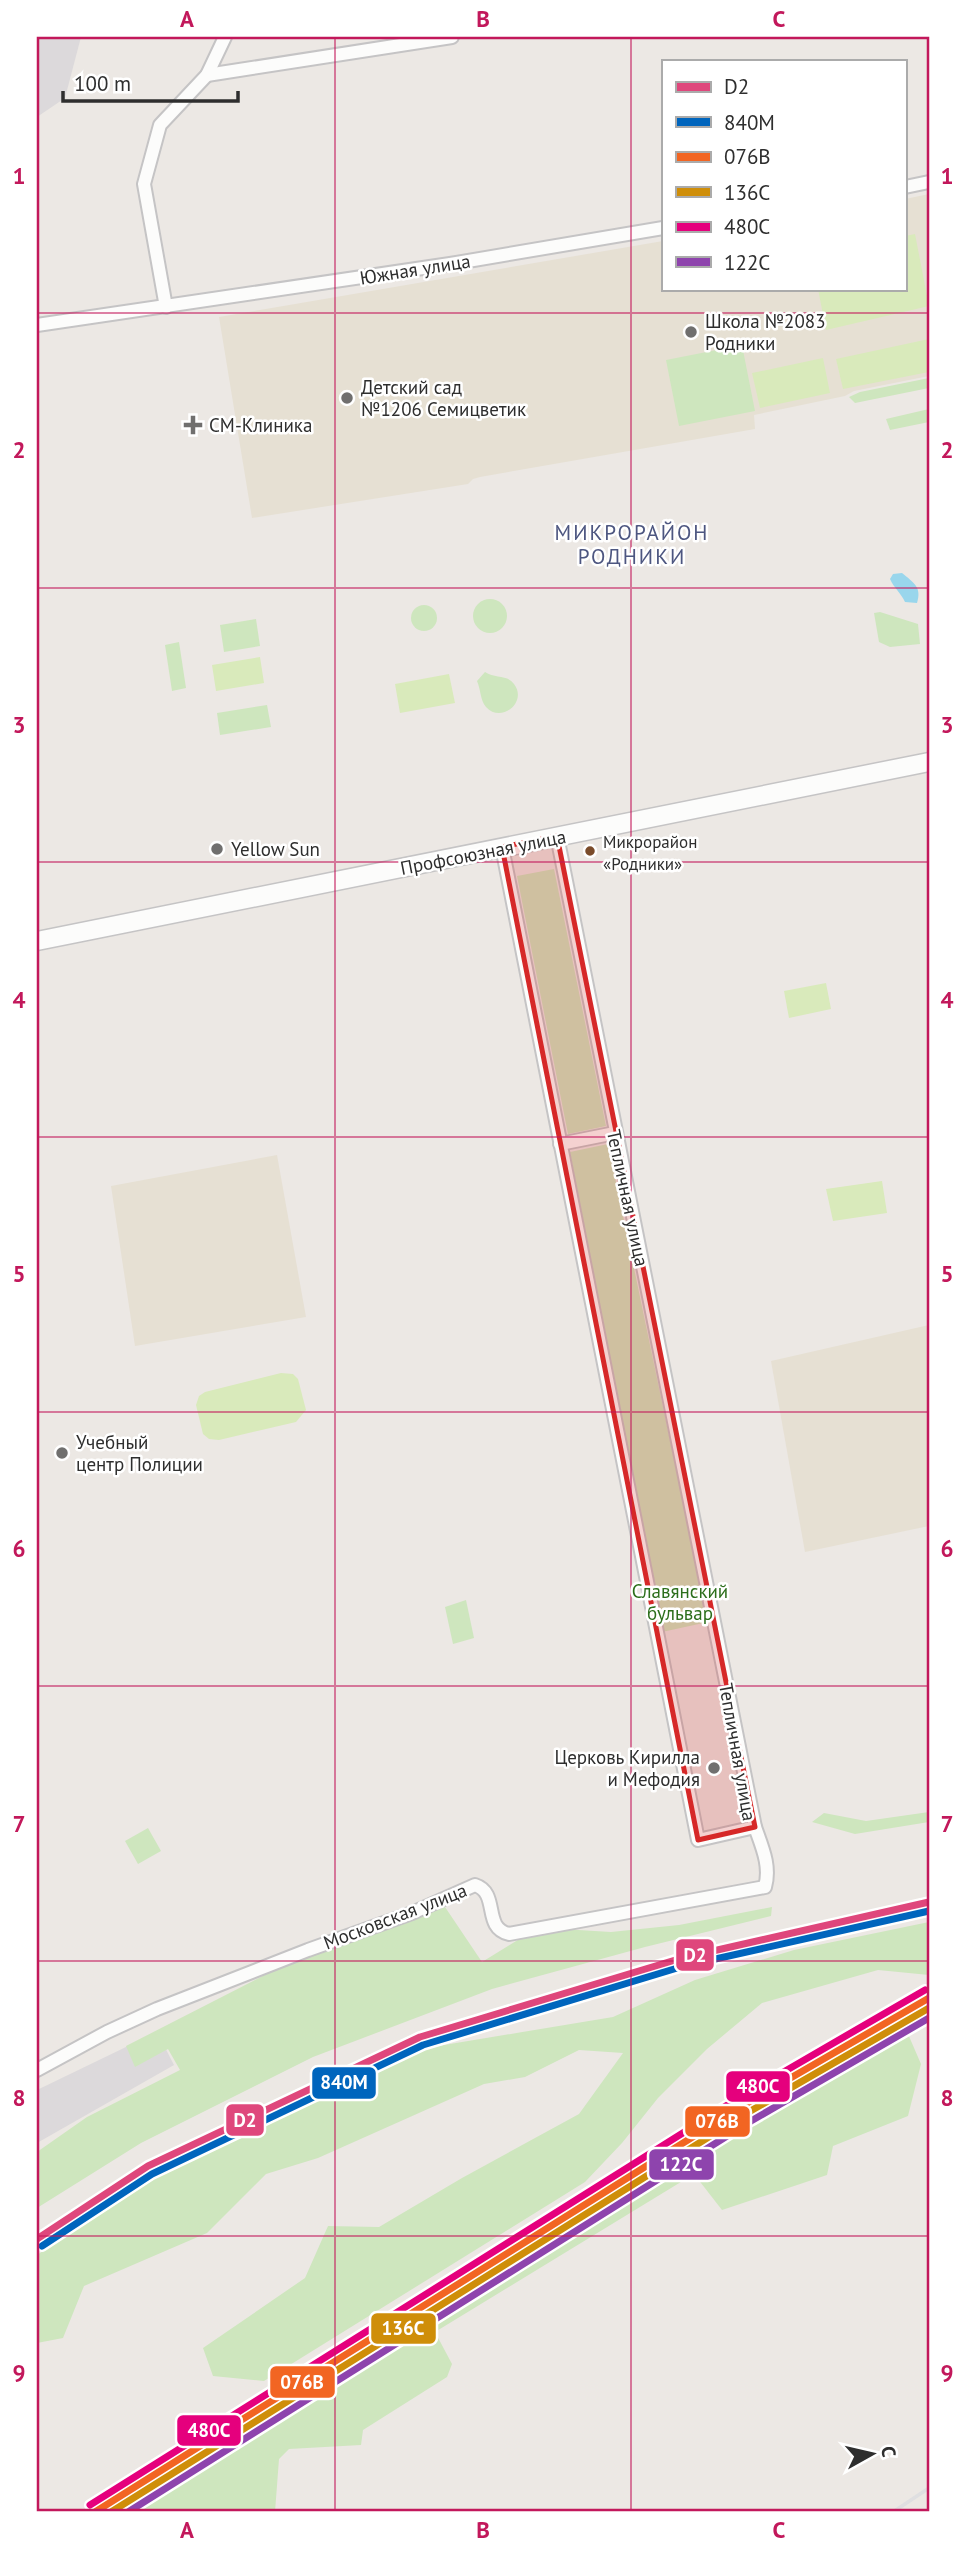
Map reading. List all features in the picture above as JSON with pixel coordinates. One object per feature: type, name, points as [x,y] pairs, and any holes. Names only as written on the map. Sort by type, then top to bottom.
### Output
[{"type":"main road","name":"Профсоюзная улица","points":[[37,941],[929,762]]},
{"type":"street","points":[[166,307],[144,184],[160,125],[207,75],[225,37]]},
{"type":"street","points":[[207,75],[452,37]]},
{"type":"street","points":[[906,187],[929,182]]},
{"type":"street","name":"Южная улица","points":[[37,325],[450,264],[662,228]]},
{"type":"street","name":"Тепличная улица","points":[[502,847],[698,1840],[755,1827],[557,836]]},
{"type":"street","points":[[560,1144],[615,1133]]},
{"type":"street","name":"Московская улица","points":[[37,2070],[107,2032],[157,2009],[411,1913],[475,1885],[483,1887],[488,1895],[495,1927],[509,1934],[765,1887],[768,1875],[755,1827]]},
{"type":"highlighted area","points":[[557,836],[755,1827],[698,1840],[502,847]]},
{"type":"shaded area","points":[[37,37],[81,37],[65,98],[37,117]]},
{"type":"shaded area","name":"Школа №2083 Родники","points":[[929,194],[929,376],[754,415],[755,429],[480,477],[468,484],[252,518],[219,317],[662,241],[662,290],[906,290],[906,199]]},
{"type":"shaded area","points":[[277,1155],[306,1317],[135,1346],[111,1186]]},
{"type":"shaded area","points":[[929,1325],[929,1526],[805,1552],[771,1361]]},
{"type":"shaded area","points":[[157,2032],[174,2065],[37,2143],[37,2090]]},
{"type":"green space","points":[[915,234],[929,306],[826,330],[818,290],[906,290],[906,236]]},
{"type":"green space","points":[[929,339],[929,372],[843,389],[836,359]]},
{"type":"green space","points":[[742,345],[755,411],[679,426],[666,360]]},
{"type":"green space","points":[[823,358],[830,393],[760,408],[752,373]]},
{"type":"green space","points":[[929,378],[929,388],[855,403],[849,397],[860,392]]},
{"type":"green space","points":[[929,409],[929,422],[890,430],[886,419]]},
{"type":"green space","points":[[490,599],[502,604],[507,616],[502,628],[490,633],[478,628],[473,616],[478,604]]},
{"type":"green space","points":[[424,605],[433,609],[437,618],[433,627],[424,631],[415,627],[411,618],[415,609]]},
{"type":"green space","points":[[880,612],[918,624],[920,644],[890,647],[879,642],[874,613]]},
{"type":"green space","points":[[256,619],[260,646],[224,652],[220,625]]},
{"type":"green space","points":[[179,642],[186,688],[172,691],[165,645]]},
{"type":"green space","points":[[260,657],[264,683],[216,691],[212,665]]},
{"type":"green space","points":[[485,672],[508,679],[514,684],[518,698],[511,709],[499,713],[486,707],[477,681]]},
{"type":"green space","points":[[449,674],[455,703],[400,713],[395,684]]},
{"type":"green space","points":[[267,705],[271,727],[220,735],[217,713]]},
{"type":"green space","points":[[554,869],[606,1126],[568,1134],[517,876]]},
{"type":"green space","points":[[826,983],[831,1009],[789,1018],[784,991]]},
{"type":"green space","name":"Славянский бульвар","points":[[608,1144],[708,1622],[662,1632],[570,1152]]},
{"type":"green space","points":[[882,1181],[887,1213],[833,1221],[826,1189]]},
{"type":"green space","points":[[281,1373],[293,1374],[298,1379],[306,1410],[296,1422],[219,1440],[209,1439],[203,1434],[196,1405],[199,1396],[205,1392]]},
{"type":"green space","points":[[466,1600],[474,1638],[453,1644],[445,1607]]},
{"type":"green space","points":[[929,1812],[929,1822],[855,1834],[812,1822],[824,1813],[866,1821]]},
{"type":"green space","points":[[148,1828],[161,1851],[138,1864],[125,1841]]},
{"type":"green space","points":[[445,1907],[482,1962],[521,1938],[562,1929],[611,1932],[679,1925],[772,1907],[771,1916],[492,1989],[313,2057],[141,2143],[37,2208],[37,2152],[87,2117],[180,2070],[168,2049],[135,2067],[126,2046],[302,1956]]},
{"type":"green space","points":[[929,1922],[929,1975],[878,1970],[762,2003],[707,2049],[658,2098],[622,2143],[585,2182],[264,2381],[213,2376],[203,2348],[305,2278],[328,2226],[379,2227],[579,2114],[623,2053],[579,2050],[525,2077],[484,2084],[318,2158],[266,2174],[207,2233],[84,2286],[63,2338],[37,2343],[37,2255],[148,2182],[287,2109],[432,2047],[613,2017],[695,1980],[794,1950]]},
{"type":"green space","points":[[905,2027],[921,2064],[908,2116],[833,2146],[827,2175],[722,2210],[694,2174],[435,2332],[452,2364],[447,2377],[363,2430],[361,2445],[289,2449],[279,2459],[275,2512],[111,2512],[338,2382],[426,2319]]},
{"type":"water","points":[[902,573],[918,589],[917,603],[905,602],[890,579],[893,574]]},
{"type":"railway","points":[[83,2512],[600,2192],[737,2101],[929,1987]]},
{"type":"railway","points":[[893,2512],[929,2488]]},
{"type":"transit line","name":"D2","points":[[37,2239],[148,2166],[420,2037],[682,1958],[929,1902]]},
{"type":"transit line","name":"840М","points":[[42,2246],[152,2174],[423,2045],[684,1966],[929,1911]]},
{"type":"transit line","name":"480С","points":[[90,2505],[737,2099],[925,1990]]},
{"type":"transit line","name":"076В","points":[[95,2512],[742,2106],[929,1998]]},
{"type":"transit line","name":"136С","points":[[111,2512],[747,2113],[929,2008]]},
{"type":"transit line","name":"122С","points":[[128,2512],[751,2121],[929,2018]]},
{"type":"place","name":"Школа №2083 Родники","points":[[691,332]]},
{"type":"place","name":"Детский сад №1206 Семицветик","points":[[347,398]]},
{"type":"place","name":"СМ-Клиника","points":[[193,425]]},
{"type":"place","name":"Yellow Sun","points":[[217,849]]},
{"type":"place","name":"Микрорайон «Родники»","points":[[590,851]]},
{"type":"place","name":"Учебный центр Полиции","points":[[62,1453]]},
{"type":"place","name":"Церковь Кирилла и Мефодия","points":[[714,1768]]},
{"type":"district","name":"МИКРОРАЙОН РОДНИКИ","points":[[632,545]]}]
